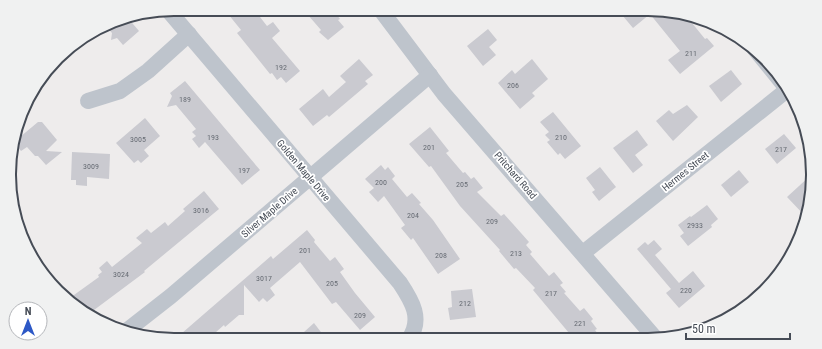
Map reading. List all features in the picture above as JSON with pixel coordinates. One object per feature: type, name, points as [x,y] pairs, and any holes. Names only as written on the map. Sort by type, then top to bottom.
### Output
[{"type":"street","name":"Golden Maple Drive","points":[[173,16],[400,283],[413,303],[415,322],[413,333]]},
{"type":"street","name":"Pritchard Road","points":[[385,16],[444,94],[651,333]]},
{"type":"street","points":[[88,101],[120,91],[148,71],[189,34]]},
{"type":"street","name":"Silver Maple Drive","points":[[131,327],[171,296],[430,75]]},
{"type":"street","name":"Hermes Street","points":[[583,253],[784,93]]},
{"type":"building","points":[[230,16],[260,17],[267,26],[273,22],[280,31],[272,38],[300,71],[286,83],[281,77],[277,80],[272,73],[270,74],[237,33],[241,30]]},
{"type":"building","points":[[309,16],[338,16],[340,19],[338,20],[344,27],[328,40],[319,32],[321,30]]},
{"type":"building","points":[[623,16],[648,16],[633,28]]},
{"type":"building","points":[[652,16],[668,17],[693,22],[705,39],[707,38],[714,46],[680,74],[668,60],[680,51]]},
{"type":"building","points":[[131,22],[139,31],[123,45],[117,38],[111,40],[112,33],[109,30]]},
{"type":"building","points":[[488,29],[497,40],[489,47],[496,55],[483,66],[467,46]]},
{"type":"building","points":[[359,59],[373,75],[365,81],[368,84],[329,117],[327,115],[313,126],[299,109],[323,89],[329,97],[346,82],[340,76]]},
{"type":"building","points":[[532,59],[548,79],[532,93],[535,96],[520,109],[498,83],[512,70],[515,74]]},
{"type":"building","points":[[731,70],[742,84],[721,102],[709,86]]},
{"type":"building","points":[[185,81],[260,170],[242,185],[205,142],[199,148],[192,139],[196,136],[192,132],[196,129],[176,105],[167,107],[172,96],[170,93]]},
{"type":"building","points":[[687,105],[698,117],[673,141],[656,121],[669,110],[673,114]]},
{"type":"building","points":[[553,112],[581,146],[565,159],[560,153],[558,155],[547,142],[550,140],[545,135],[549,132],[540,122]]},
{"type":"building","points":[[145,118],[160,136],[144,150],[149,156],[141,163],[138,160],[134,163],[116,143]]},
{"type":"building","points":[[38,122],[42,122],[57,140],[46,151],[62,152],[46,165],[27,147],[21,151],[18,148],[20,137]]},
{"type":"building","points":[[430,127],[449,151],[446,153],[463,173],[465,172],[471,179],[474,177],[483,188],[477,192],[501,216],[504,214],[529,242],[526,245],[532,252],[530,254],[549,276],[554,272],[563,283],[560,285],[566,292],[564,293],[580,311],[584,308],[593,319],[591,321],[597,329],[595,330],[597,333],[569,333],[533,290],[535,288],[516,268],[514,269],[499,251],[500,250],[460,206],[431,166],[429,167],[409,144]]},
{"type":"building","points":[[637,130],[648,145],[635,155],[643,165],[633,173],[613,148]]},
{"type":"building","points":[[784,134],[796,148],[777,164],[765,149]]},
{"type":"building","points":[[72,152],[110,154],[109,179],[87,177],[87,186],[76,185],[76,180],[71,180]]},
{"type":"building","points":[[381,165],[385,170],[388,167],[395,176],[392,179],[407,197],[412,193],[421,203],[419,204],[433,220],[460,259],[438,274],[413,238],[411,240],[401,228],[405,225],[384,196],[378,202],[369,192],[374,188],[365,179]]},
{"type":"building","points":[[600,167],[616,187],[599,201],[592,192],[595,190],[586,178]]},
{"type":"building","points":[[739,170],[749,182],[731,197],[721,185]]},
{"type":"building","points":[[806,180],[802,212],[787,197]]},
{"type":"building","points":[[204,191],[219,209],[144,271],[145,272],[93,311],[73,296],[99,277],[98,275],[102,272],[99,268],[107,261],[112,267],[142,243],[136,238],[147,229],[151,233],[165,222],[168,226],[185,211],[183,209]]},
{"type":"building","points":[[707,205],[718,219],[711,225],[712,227],[688,246],[680,236],[684,233],[678,225]]},
{"type":"building","points":[[307,230],[315,240],[314,242],[330,261],[335,257],[344,269],[340,272],[375,317],[360,330],[336,302],[332,304],[300,262],[270,288],[275,295],[267,302],[263,298],[259,302],[244,285],[244,315],[239,315],[225,327],[224,325],[215,333],[182,333],[271,256],[273,259]]},
{"type":"building","points":[[654,240],[662,249],[655,255],[679,283],[693,271],[705,286],[679,308],[666,293],[671,289],[637,249],[645,242],[648,245]]},
{"type":"building","points":[[472,289],[476,317],[450,320],[448,308],[452,307],[451,291]]},
{"type":"building","points":[[314,323],[322,333],[305,333],[304,332]]}]
